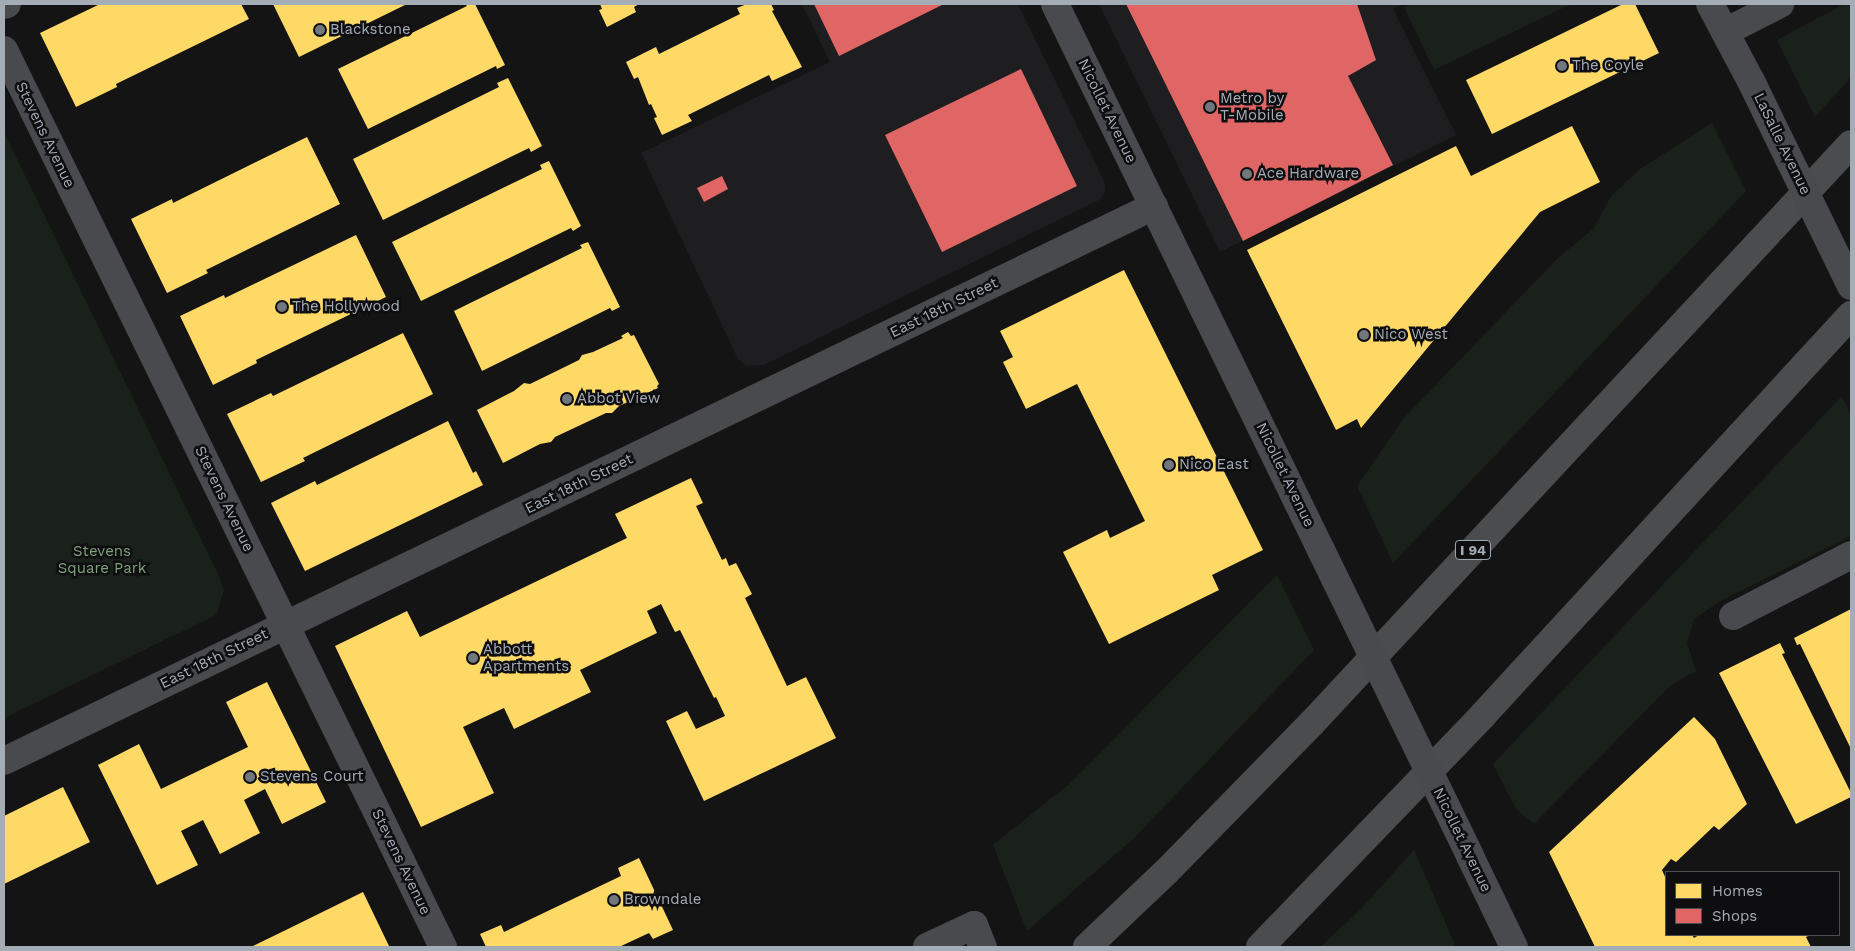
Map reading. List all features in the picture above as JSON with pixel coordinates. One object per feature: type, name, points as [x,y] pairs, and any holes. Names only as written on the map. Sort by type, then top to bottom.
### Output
[{"type":"highway","name":"I 94","points":[[1087,947],[1166,872],[1311,724],[1851,144]]},
{"type":"highway","points":[[1260,947],[1483,715],[1851,315]]},
{"type":"street","name":"Nicollet Avenue","points":[[1055,4],[1514,947]]},
{"type":"street","name":"LaSalle Avenue","points":[[1710,4],[1751,82],[1851,286]]},
{"type":"street","points":[[1725,32],[1780,4]]},
{"type":"street","name":"Stevens Avenue","points":[[4,50],[443,947]]},
{"type":"street","name":"East 18th Street","points":[[4,761],[1154,206]]},
{"type":"street","points":[[1732,616],[1851,555]]},
{"type":"street","points":[[926,947],[979,938]]},
{"type":"shaded area","points":[[802,4],[1018,4],[1104,181],[1105,191],[1101,199],[764,365],[746,366],[738,359],[641,153],[830,62]]},
{"type":"shaded area","points":[[1099,4],[1402,4],[1393,9],[1456,135],[1220,252]]},
{"type":"green space","points":[[1411,4],[1571,4],[1434,70],[1404,7]]},
{"type":"green space","points":[[1844,4],[1851,4],[1851,77],[1815,117],[1777,40]]},
{"type":"green space","points":[[1712,123],[1746,191],[1393,563],[1357,486],[1403,419],[1558,258],[1594,228],[1611,196],[1640,169]]},
{"type":"green space","name":"Stevens Square Park","points":[[4,132],[219,576],[224,590],[217,613],[214,616],[4,718]]},
{"type":"green space","points":[[1842,396],[1851,415],[1851,536],[1720,601],[1694,619],[1687,643],[1696,671],[1671,685],[1534,824],[1516,809],[1493,764]]},
{"type":"green space","points":[[1277,575],[1314,650],[1133,839],[1027,931],[993,845],[1068,785]]},
{"type":"green space","points":[[1414,850],[1456,947],[1320,947],[1360,910]]},
{"type":"building: Homes","points":[[100,4],[241,4],[249,19],[116,84],[117,87],[76,107],[40,33]]},
{"type":"building: Homes","name":"Blackstone","points":[[273,4],[407,4],[299,57]]},
{"type":"building: Homes","points":[[465,4],[475,4],[505,65],[497,69],[496,66],[368,129],[338,69],[467,6]]},
{"type":"building: Homes","points":[[600,4],[639,4],[634,7],[636,12],[607,27],[599,10],[602,9]]},
{"type":"building: Homes","points":[[747,4],[771,4],[774,10],[772,11],[802,67],[772,81],[769,75],[688,115],[692,121],[662,135],[654,118],[657,117],[651,104],[649,105],[638,77],[634,79],[626,62],[656,47],[659,54],[740,14],[737,8]]},
{"type":"building: Homes","name":"The Coyle","points":[[1623,4],[1635,4],[1659,53],[1492,134],[1466,80]]},
{"type":"building: Homes","points":[[508,78],[542,146],[531,152],[529,148],[383,220],[353,159],[499,87],[497,83]]},
{"type":"building: Homes","name":"Nico West","points":[[1572,126],[1600,182],[1540,212],[1361,428],[1357,419],[1336,430],[1247,250],[1456,146],[1471,176]]},
{"type":"building: Homes","points":[[307,137],[340,204],[206,270],[208,273],[167,293],[131,219],[172,199],[173,203]]},
{"type":"building: Homes","points":[[549,161],[581,226],[573,231],[571,228],[421,301],[392,242],[542,169],[540,165]]},
{"type":"building: Homes","name":"The Hollywood","points":[[356,235],[386,297],[256,360],[257,363],[213,385],[180,316],[224,295],[225,298]]},
{"type":"building: Homes","points":[[588,242],[620,307],[612,311],[610,308],[482,371],[454,311],[582,248],[580,245]]},
{"type":"building: Homes","name":"Nico East","points":[[1124,270],[1263,550],[1212,575],[1219,590],[1109,644],[1063,552],[1107,530],[1110,538],[1145,521],[1077,384],[1026,409],[1003,362],[1013,357],[1000,331]]},
{"type":"building: Homes","name":"Abbot View","points":[[628,332],[631,336],[634,335],[659,384],[658,388],[619,406],[612,413],[606,413],[555,437],[551,442],[540,444],[503,463],[477,410],[514,391],[524,383],[530,384],[579,360],[582,355],[623,338],[621,336]]},
{"type":"building: Homes","points":[[403,333],[433,394],[303,458],[305,461],[261,482],[227,414],[271,393],[273,396]]},
{"type":"building: Homes","points":[[448,421],[473,473],[476,471],[483,485],[305,571],[271,503],[315,481],[317,485]]},
{"type":"building: Homes","name":"Abbott Apartments","points":[[691,478],[703,503],[696,506],[722,560],[726,558],[729,566],[736,563],[752,594],[745,598],[787,686],[806,677],[836,738],[704,801],[666,721],[687,711],[696,729],[725,716],[680,630],[675,632],[661,604],[647,611],[657,633],[580,670],[591,692],[514,729],[504,708],[463,727],[494,793],[421,827],[335,646],[407,611],[420,637],[627,538],[615,514]]},
{"type":"building: Homes","points":[[1851,609],[1851,749],[1800,644],[1797,645],[1794,638]]},
{"type":"building: Homes","points":[[1780,643],[1785,653],[1782,654],[1851,793],[1851,797],[1796,824],[1719,673]]},
{"type":"building: Homes","name":"Stevens Court","points":[[267,682],[326,802],[282,824],[265,789],[244,800],[260,833],[220,854],[203,820],[181,831],[198,865],[157,885],[98,765],[139,744],[161,789],[248,747],[226,702]]},
{"type":"building: Homes","points":[[1694,717],[1715,739],[1747,804],[1719,830],[1714,826],[1676,862],[1671,859],[1662,870],[1665,877],[1665,936],[1693,936],[1694,938],[1697,936],[1808,936],[1806,937],[1811,947],[1595,947],[1549,852]]},
{"type":"building: Homes","points":[[63,787],[90,842],[4,884],[4,816]]},
{"type":"building: Homes","name":"Browndale","points":[[639,858],[673,930],[653,939],[649,933],[619,947],[486,947],[480,934],[501,925],[504,932],[621,876],[618,868]]},
{"type":"building: Homes","points":[[363,892],[389,946],[251,947],[292,927]]},
{"type":"building: Shops","points":[[814,4],[944,4],[839,56]]},
{"type":"building: Shops","points":[[1126,4],[1357,4],[1376,60],[1348,76],[1393,165],[1243,241]]},
{"type":"building: Shops","points":[[1021,69],[1077,186],[942,252],[885,135]]},
{"type":"building: Shops","points":[[722,176],[728,189],[704,202],[697,188]]},
{"type":"place","name":"Blackstone","points":[[320,30]]},
{"type":"place","name":"The Coyle","points":[[1562,66]]},
{"type":"place","name":"Metro by T-Mobile","points":[[1210,107]]},
{"type":"place","name":"Ace Hardware","points":[[1247,174]]},
{"type":"place","name":"The Hollywood","points":[[282,307]]},
{"type":"place","name":"Nico West","points":[[1364,335]]},
{"type":"place","name":"Abbot View","points":[[567,399]]},
{"type":"place","name":"Nico East","points":[[1169,465]]},
{"type":"place","name":"Abbott Apartments","points":[[473,658]]},
{"type":"place","name":"Stevens Court","points":[[250,777]]},
{"type":"place","name":"Browndale","points":[[614,900]]}]
